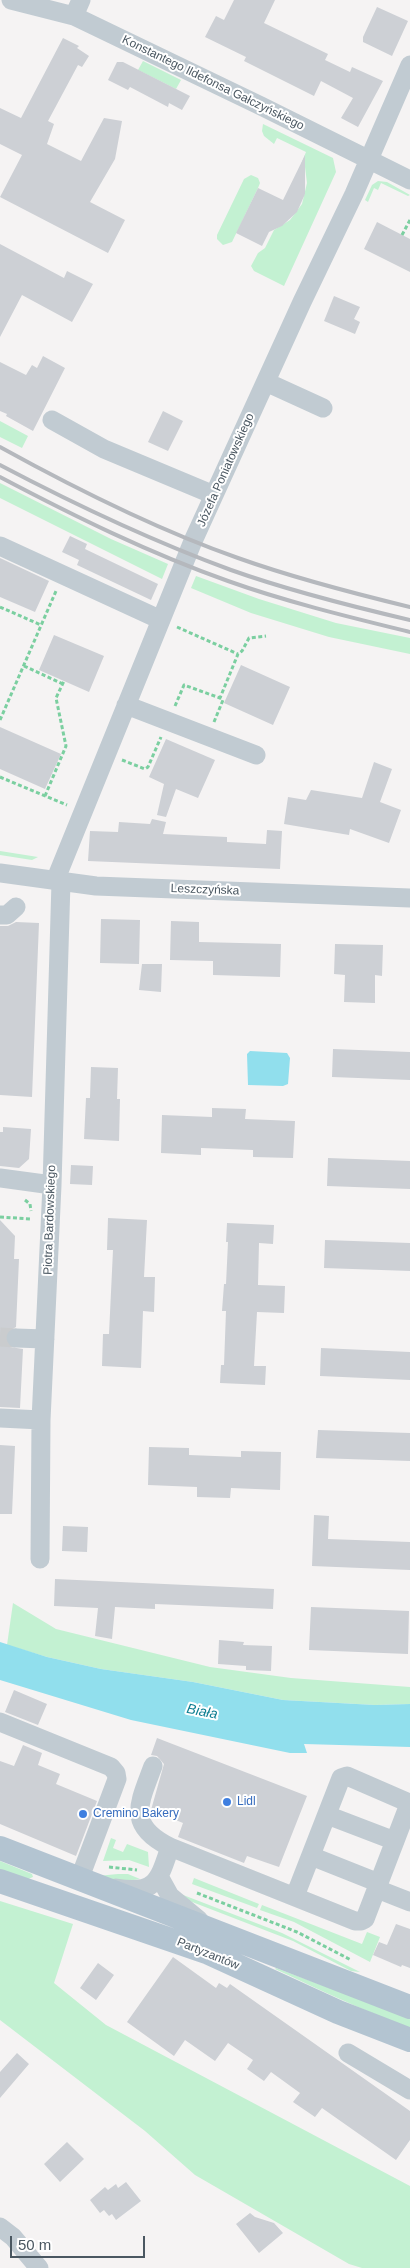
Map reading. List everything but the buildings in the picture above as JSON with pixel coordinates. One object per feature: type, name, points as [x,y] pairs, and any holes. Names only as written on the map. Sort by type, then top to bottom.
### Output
[{"type":"main road","name":"Partyzantów","points":[[0,1848],[410,2007]]},
{"type":"main road","name":"Partyzantów","points":[[0,1881],[209,1953],[338,2012],[410,2040]]},
{"type":"street","name":"Konstantego Ildefonsa Gałczyńskiego","points":[[11,0],[77,8],[410,180]]},
{"type":"street","name":"Józefa Poniatowskiego","points":[[58,882],[126,705],[167,622],[214,495],[354,194],[410,65]]},
{"type":"street","points":[[266,382],[323,408]]},
{"type":"street","points":[[52,420],[104,449],[214,495]]},
{"type":"street","points":[[0,546],[167,622]]},
{"type":"street","points":[[126,705],[256,755]]},
{"type":"street","name":"Leszczyńska","points":[[0,873],[96,886],[410,898]]},
{"type":"street","name":"Piotra Bardowskiego","points":[[40,1559],[41,1420],[52,1185],[58,882]]},
{"type":"street","points":[[0,1178],[52,1185]]},
{"type":"street","points":[[16,1338],[45,1339]]},
{"type":"street","points":[[0,1418],[41,1420]]},
{"type":"street","points":[[0,1722],[111,1767],[116,1773],[117,1779],[85,1882],[128,1890],[139,1890],[151,1885],[160,1878],[170,1848]]},
{"type":"street","points":[[154,1766],[139,1805],[139,1813],[148,1832],[157,1841],[170,1848],[361,1922],[365,1919],[395,1841],[408,1815],[407,1802],[403,1798],[347,1776],[341,1778],[295,1896]]},
{"type":"street","points":[[327,1815],[395,1841]]},
{"type":"street","points":[[310,1856],[410,1902]]},
{"type":"street","points":[[160,1878],[170,1896],[181,1907],[219,1933]]},
{"type":"street","points":[[348,2053],[410,2090]]},
{"type":"street","points":[[0,2227],[14,2237],[39,2268]]},
{"type":"path","points":[[402,235],[410,220]]},
{"type":"path","points":[[0,720],[63,574]]},
{"type":"path","points":[[0,607],[41,625]]},
{"type":"path","points":[[167,622],[238,654]]},
{"type":"path","points":[[220,698],[238,654],[242,651],[249,638],[266,636]]},
{"type":"path","points":[[24,666],[63,682],[56,698],[66,746],[45,796]]},
{"type":"path","points":[[116,758],[145,769],[148,767],[184,685],[223,700],[208,736]]},
{"type":"path","points":[[0,778],[72,806]]},
{"type":"path","points":[[0,1217],[31,1219]]},
{"type":"green space","points":[[143,61],[181,80],[176,89],[138,70]]},
{"type":"green space","points":[[263,124],[333,158],[336,172],[284,286],[254,271],[251,266],[258,253],[265,248],[274,230],[290,220],[302,204],[307,183],[305,167],[301,164],[306,152],[277,138],[274,144],[264,136],[262,131]]},
{"type":"green space","points":[[251,175],[258,178],[260,183],[258,188],[232,242],[223,245],[217,239],[217,235],[244,179]]},
{"type":"green space","points":[[378,181],[387,182],[410,195],[408,196],[381,183],[378,190],[374,188],[368,202],[365,200],[372,185]]},
{"type":"green space","points":[[0,421],[28,436],[22,448],[0,437]]},
{"type":"green space","points":[[0,483],[111,539],[168,564],[162,579],[0,498]]},
{"type":"green space","points":[[196,576],[259,599],[336,623],[410,638],[410,654],[329,637],[251,613],[191,588]]},
{"type":"green space","points":[[0,851],[38,857],[32,860],[0,855]]},
{"type":"green space","points":[[13,1603],[56,1629],[210,1667],[291,1678],[410,1687],[410,1704],[375,1705],[283,1700],[193,1682],[101,1669],[47,1657],[7,1645]]},
{"type":"green space","points":[[111,1838],[116,1840],[113,1848],[123,1852],[127,1844],[148,1852],[149,1867],[129,1860],[103,1861]]},
{"type":"green space","points":[[0,1861],[32,1874],[33,1877],[28,1879],[0,1871]]},
{"type":"green space","points":[[128,1874],[140,1879],[120,1882],[97,1876]]},
{"type":"green space","points":[[194,1878],[259,1904],[257,1908],[192,1884]]},
{"type":"green space","points":[[178,1893],[282,1933],[360,1972],[351,1971],[293,1941],[187,1900]]},
{"type":"green space","points":[[0,1901],[73,1924],[54,1983],[106,2025],[410,2186],[410,2268],[362,2268],[349,2264],[195,2175],[145,2131],[0,2020]]},
{"type":"green space","points":[[262,1905],[362,1944],[367,1932],[380,1937],[370,1962],[294,1922],[260,1910]]},
{"type":"green space","points":[[276,1968],[410,2018],[410,2028],[342,2000]]},
{"type":"water","points":[[250,1051],[287,1053],[290,1058],[288,1084],[283,1086],[248,1085],[247,1054]]},
{"type":"water","name":"Biała","points":[[0,1642],[47,1657],[101,1669],[193,1682],[283,1700],[375,1705],[410,1704],[410,1747],[304,1744],[307,1753],[290,1753],[131,1720],[0,1680]]},
{"type":"tunnel","points":[[0,1337],[16,1338]]},
{"type":"railway","points":[[0,447],[116,507],[207,547],[302,579],[410,607]]},
{"type":"railway","points":[[0,465],[114,521],[172,547],[231,570],[320,598],[410,620]]},
{"type":"railway","points":[[0,477],[112,533],[199,570],[250,589],[410,632]]},
{"type":"place","name":"Lidl","points":[[227,1802]]},
{"type":"place","name":"Cremino Bakery","points":[[83,1814]]}]
